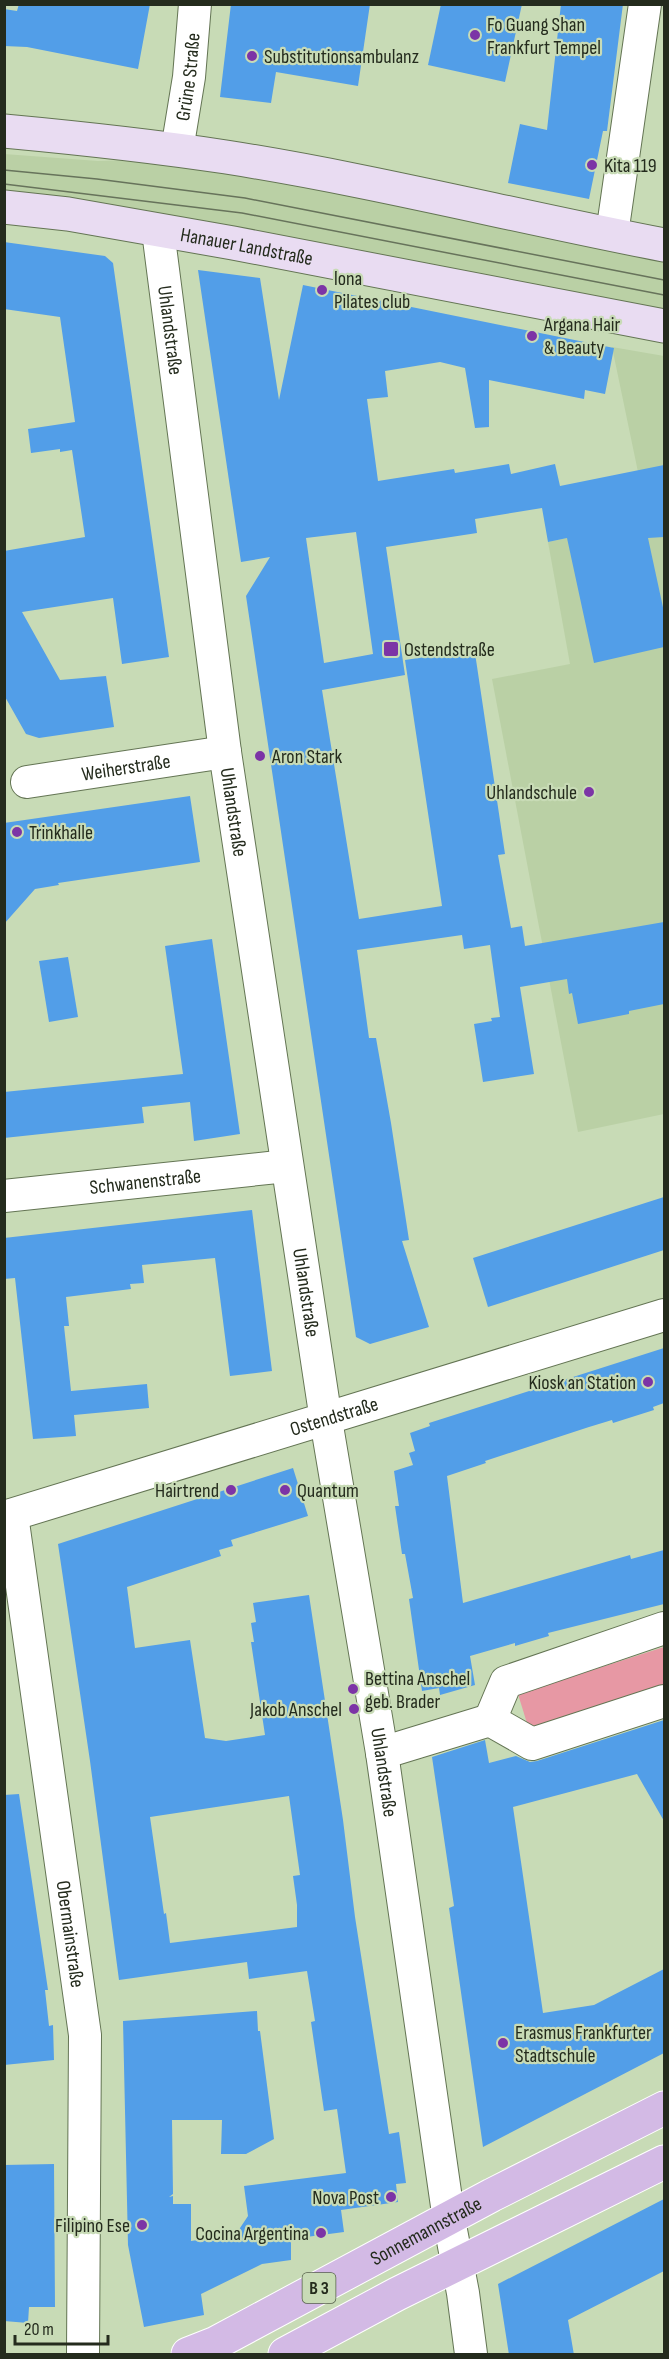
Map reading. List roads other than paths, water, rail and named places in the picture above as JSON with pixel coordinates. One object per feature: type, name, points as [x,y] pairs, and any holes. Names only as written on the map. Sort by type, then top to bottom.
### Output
[{"type":"main road","points":[[4,131],[96,140],[229,158],[366,183],[664,245]]},
{"type":"main road","name":"Hanauer Landstraße","points":[[4,207],[68,214],[664,326]]},
{"type":"main road","name":"Sonnemannstraße","points":[[188,2355],[216,2343],[492,2195],[664,2108]]},
{"type":"main road","name":"B 3","points":[[285,2355],[397,2294],[664,2162]]},
{"type":"street","name":"Grüne Straße","points":[[177,150],[189,77],[195,4]]},
{"type":"street","points":[[612,234],[645,4]]},
{"type":"street","name":"Uhlandstraße","points":[[158,231],[225,752],[326,1420],[382,1753],[449,2220],[458,2264],[471,2355]]},
{"type":"street","name":"Weiherstraße","points":[[27,782],[225,752]]},
{"type":"street","name":"Schwanenstraße","points":[[4,1196],[287,1166]]},
{"type":"street","name":"Ostendstraße","points":[[8,1516],[664,1315]]},
{"type":"street","name":"Obermainstraße","points":[[8,1516],[85,2035],[83,2355]]},
{"type":"street","points":[[490,1720],[506,1682],[664,1628]]},
{"type":"street","points":[[382,1753],[490,1720],[532,1744],[664,1701]]},
{"type":"tram line","points":[[4,170],[245,198],[664,280]]},
{"type":"tram line","points":[[4,184],[242,213],[664,295]]},
{"type":"place","name":"Fo Guang Shan Frankfurt Tempel","points":[[475,35]]},
{"type":"place","name":"Substitutionsambulanz","points":[[252,56]]},
{"type":"place","name":"Kita 119","points":[[592,165]]},
{"type":"place","name":"lona Pilates club","points":[[322,290]]},
{"type":"place","name":"Argana Hair & Beauty","points":[[532,336]]},
{"type":"place","name":"Ostendstraße","points":[[391,649]]},
{"type":"place","name":"Aron Stark","points":[[260,756]]},
{"type":"place","name":"Uhlandschule","points":[[589,792]]},
{"type":"place","name":"Trinkhalle","points":[[17,832]]},
{"type":"place","name":"Kiosk an Station","points":[[648,1382]]},
{"type":"place","name":"Hairtrend","points":[[231,1490]]},
{"type":"place","name":"Quantum","points":[[285,1490]]},
{"type":"place","name":"Bettina Anschel geb. Brader","points":[[353,1689]]},
{"type":"place","name":"Jakob Anschel","points":[[354,1709]]},
{"type":"place","name":"Erasmus Frankfurter Stadtschule","points":[[503,2043]]},
{"type":"place","name":"Nova Post","points":[[391,2197]]},
{"type":"place","name":"Filipino Ese","points":[[142,2225]]},
{"type":"place","name":"Cocina Argentina","points":[[321,2233]]}]
